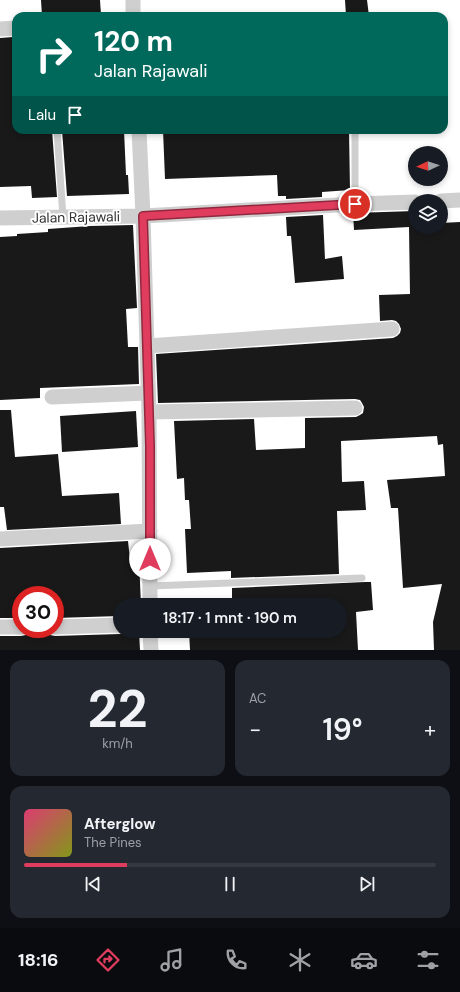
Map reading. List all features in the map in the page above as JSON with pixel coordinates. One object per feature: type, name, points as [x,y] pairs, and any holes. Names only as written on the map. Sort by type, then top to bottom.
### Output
[{"type":"street","points":[[133,0],[133,12]]},
{"type":"street","points":[[0,29],[12,28]]},
{"type":"street","points":[[139,134],[149,412],[150,598]]},
{"type":"street","points":[[448,201],[460,200]]},
{"type":"street","name":"Jalan Rajawali","points":[[0,218],[143,216],[408,202]]},
{"type":"street","points":[[147,346],[392,329]]},
{"type":"street","points":[[52,397],[148,393]]},
{"type":"street","points":[[149,412],[355,408]]},
{"type":"street","points":[[0,539],[150,531]]},
{"type":"street","points":[[64,627],[113,624]]},
{"type":"street","points":[[0,627],[12,627]]},
{"type":"street","points":[[150,638],[151,650]]},
{"type":"lane","points":[[57,134],[63,217]]},
{"type":"lane","points":[[355,134],[355,204]]},
{"type":"lane","points":[[150,586],[362,578]]},
{"type":"building","points":[[41,0],[100,0],[101,12],[42,12]]},
{"type":"building","points":[[345,0],[367,0],[368,12],[346,12]]},
{"type":"building","points":[[12,37],[12,134],[52,134],[57,197],[32,198],[31,186],[0,187],[0,38]]},
{"type":"building","points":[[62,134],[124,134],[126,175],[128,175],[129,194],[67,196]]},
{"type":"building","points":[[163,134],[349,134],[350,190],[322,192],[322,197],[286,199],[286,196],[278,196],[277,175],[165,179]]},
{"type":"building","points":[[408,211],[408,227],[354,230],[353,213]]},
{"type":"building","points":[[323,215],[325,259],[342,256],[344,279],[295,283],[291,236],[287,236],[286,217]]},
{"type":"building","points":[[460,222],[460,650],[434,650],[433,622],[442,584],[403,588],[398,508],[391,508],[387,480],[445,476],[443,444],[438,445],[437,436],[341,441],[342,482],[364,481],[366,510],[337,511],[339,574],[231,578],[231,571],[187,573],[185,529],[191,529],[189,500],[185,500],[184,478],[177,479],[174,421],[254,419],[256,450],[305,448],[305,418],[356,417],[363,413],[364,407],[360,400],[355,399],[158,403],[156,354],[393,338],[400,333],[401,329],[396,321],[380,321],[379,295],[410,294],[409,234],[448,234],[448,223]]},
{"type":"building","points":[[133,225],[137,308],[126,309],[128,347],[138,347],[139,384],[40,388],[40,398],[0,400],[0,237],[17,236],[17,234],[48,232],[48,229]]},
{"type":"building","points":[[0,410],[11,410],[15,457],[58,454],[62,496],[119,493],[121,524],[7,530],[4,507],[0,507]]},
{"type":"building","points":[[136,411],[138,447],[62,452],[60,416]]},
{"type":"building","points":[[128,541],[130,560],[139,560],[141,598],[113,598],[113,616],[64,618],[64,586],[12,586],[12,618],[0,618],[0,548]]},
{"type":"building","points":[[371,582],[373,610],[356,612],[358,650],[190,650],[189,638],[347,638],[347,598],[232,598],[232,588]]},
{"type":"building","points":[[113,634],[113,638],[139,638],[140,650],[0,650],[0,636],[12,636],[12,638],[64,638],[64,636]]},
{"type":"route","points":[[150,559],[150,446],[143,216],[355,204]]}]
